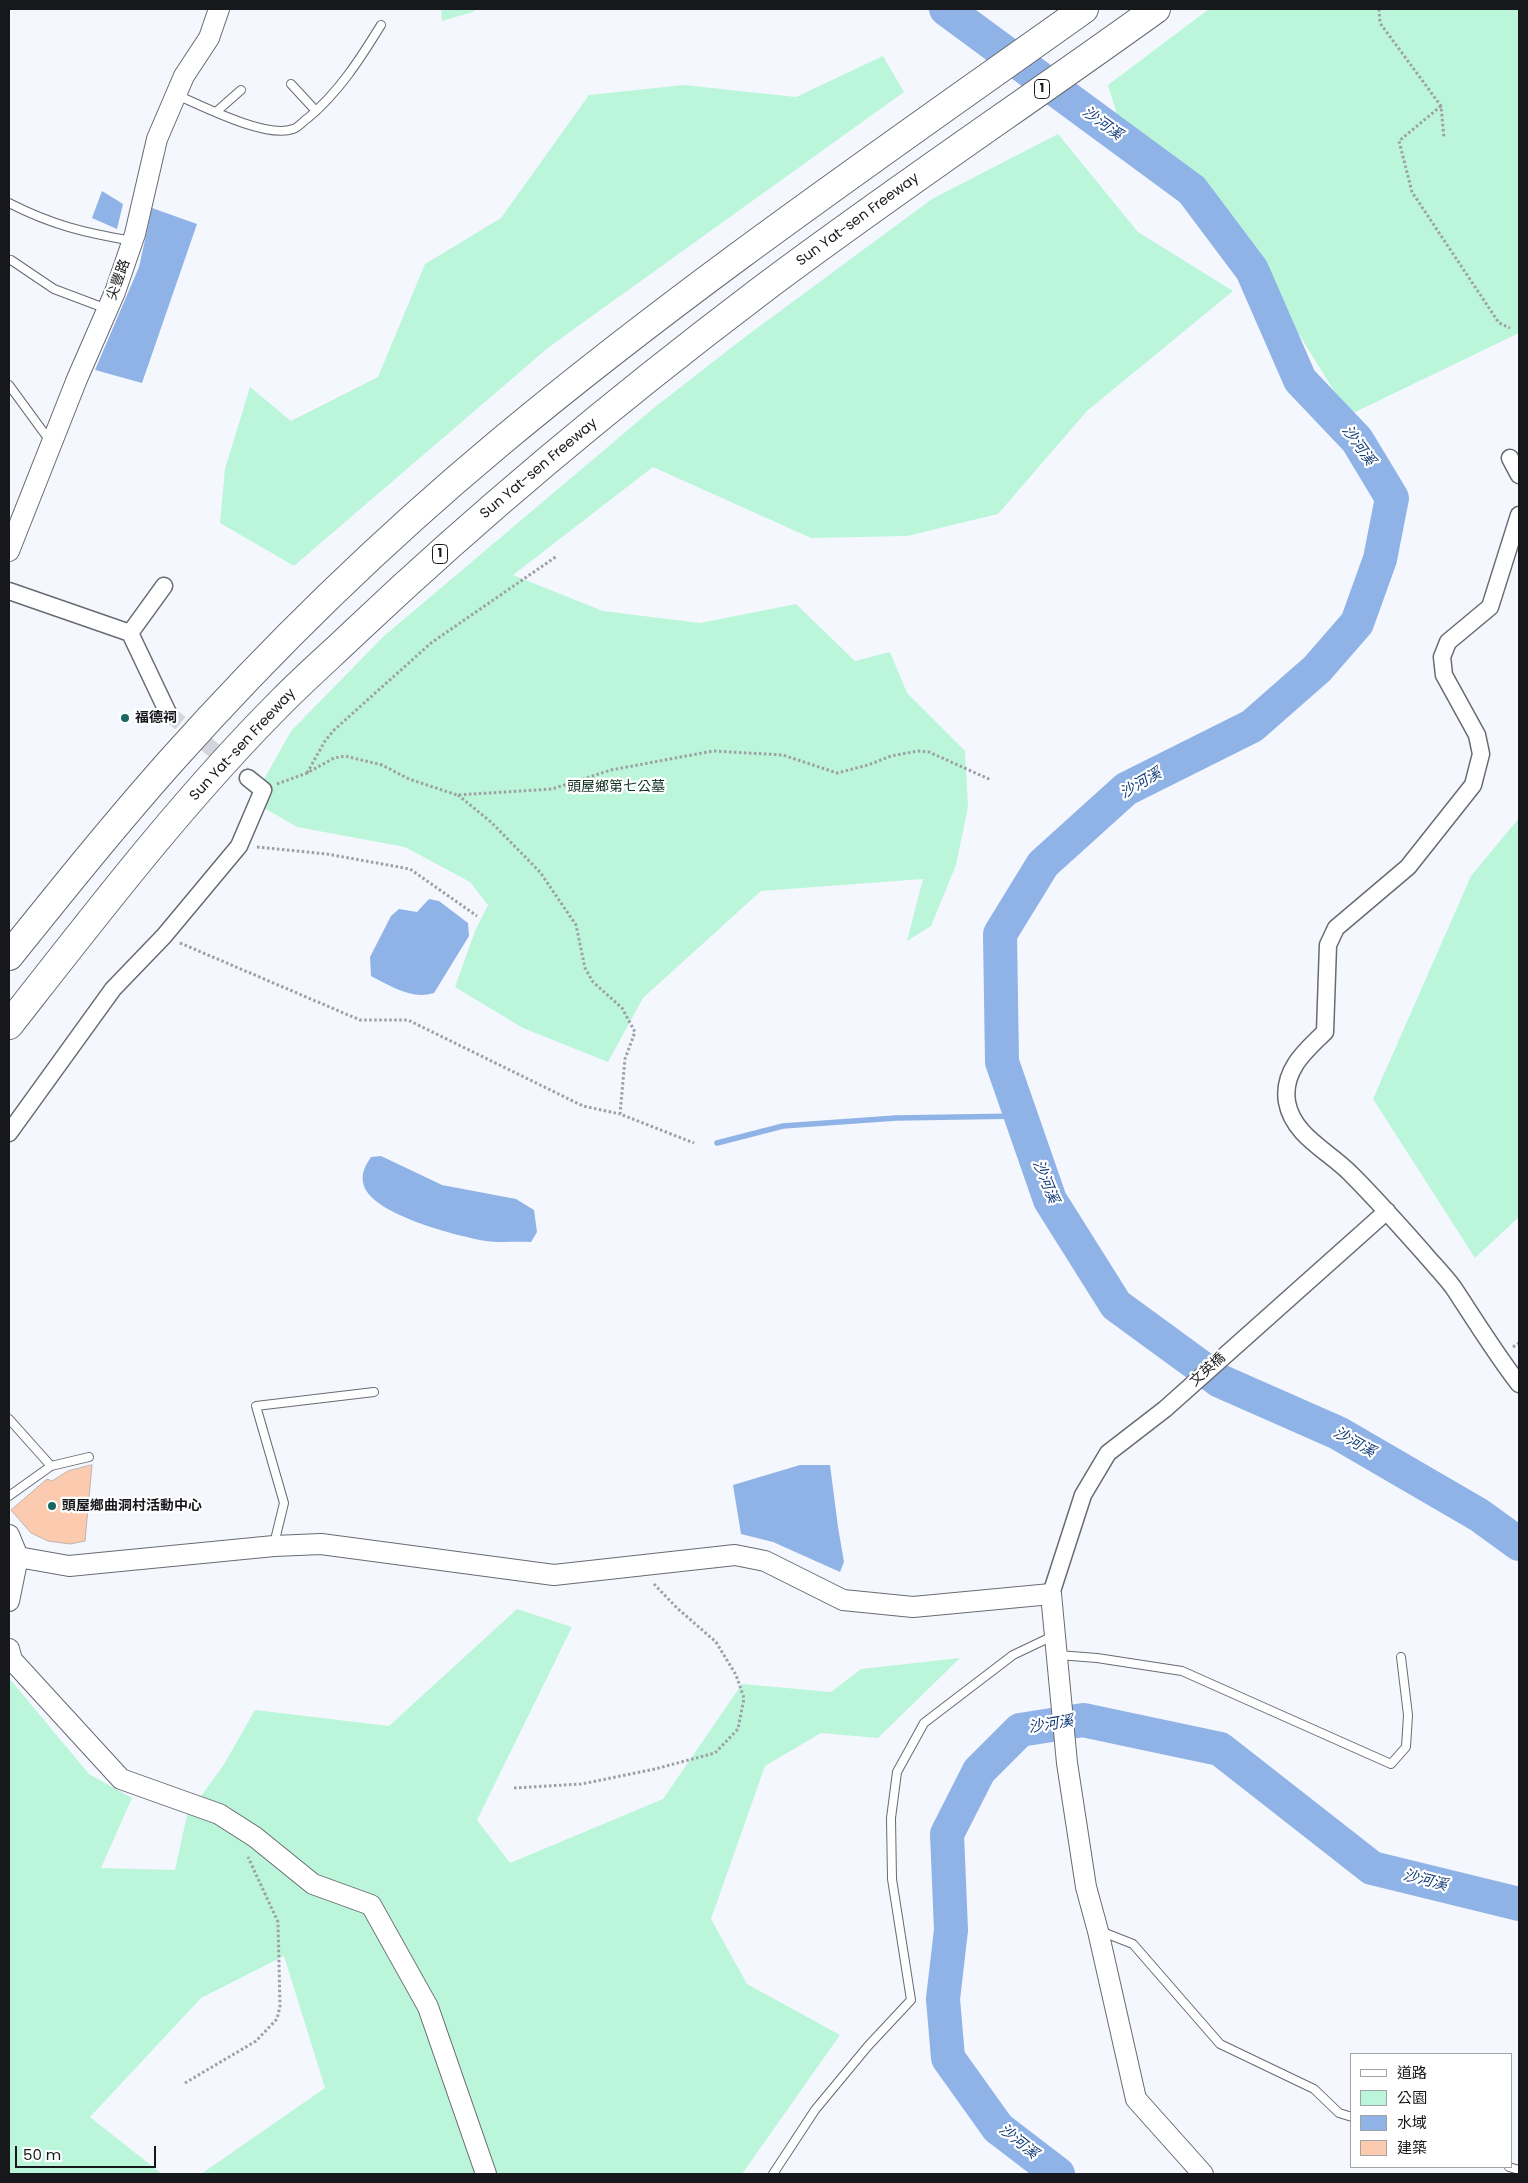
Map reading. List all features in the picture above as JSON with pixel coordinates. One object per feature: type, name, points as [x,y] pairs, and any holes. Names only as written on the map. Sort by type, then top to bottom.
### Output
[{"type":"highway","points":[[9,956],[82,865],[171,761],[251,675],[364,564],[495,447],[625,340],[741,253],[1084,9]]},
{"type":"highway","name":"Sun Yat-sen Freeway","points":[[9,1025],[114,891],[204,786],[282,701],[394,595],[524,479],[655,372],[760,291],[942,158],[1149,14]]},
{"type":"street","name":"尖豐路","points":[[9,551],[108,309],[133,241],[157,139],[184,76],[209,38],[219,9]]},
{"type":"street","points":[[1510,458],[1519,475]]},
{"type":"street","points":[[1519,515],[1490,607],[1448,642],[1442,658],[1444,675],[1477,735],[1481,754],[1473,785],[1408,868],[1336,928],[1328,945],[1325,1032],[1301,1056],[1292,1069],[1287,1085],[1287,1101],[1291,1117],[1300,1131],[1348,1170],[1387,1211],[1452,1286],[1498,1357],[1519,1384]]},
{"type":"street","points":[[130,633],[164,586]]},
{"type":"street","points":[[9,591],[130,633],[168,713]]},
{"type":"street","points":[[9,1133],[113,989],[164,936],[239,846],[262,790],[248,778]]},
{"type":"street","name":"文英橋","points":[[1051,1594],[1083,1494],[1108,1453],[1165,1409],[1387,1211]]},
{"type":"street","points":[[9,1535],[18,1557],[9,1601]]},
{"type":"street","points":[[18,1557],[68,1566],[274,1546],[320,1544],[554,1574],[637,1567],[735,1555],[766,1561],[843,1600],[914,1607],[1051,1594],[1068,1763],[1086,1887],[1098,1931],[1136,2099],[1203,2174]]},
{"type":"street","points":[[9,1648],[12,1660],[121,1779],[219,1814],[254,1837],[312,1884],[371,1905],[428,2007],[486,2174]]},
{"type":"lane","points":[[176,95],[216,112],[269,130],[293,130],[327,102],[356,65],[380,25]]},
{"type":"lane","points":[[291,84],[316,111]]},
{"type":"lane","points":[[216,112],[241,90]]},
{"type":"lane","points":[[9,203],[35,216],[83,233],[133,241]]},
{"type":"lane","points":[[11,260],[54,288],[108,309]]},
{"type":"lane","points":[[9,385],[52,442]]},
{"type":"lane","points":[[274,1546],[284,1503],[256,1406],[374,1392]]},
{"type":"lane","points":[[9,1419],[51,1466]]},
{"type":"lane","points":[[9,1496],[51,1466],[88,1457]]},
{"type":"lane","points":[[773,2174],[815,2110],[868,2046],[911,2000],[892,1878],[891,1818],[897,1772],[924,1723],[1013,1655],[1055,1635]]},
{"type":"lane","points":[[1058,1661],[1097,1658],[1182,1671],[1391,1764],[1406,1747],[1408,1715],[1401,1657]]},
{"type":"lane","points":[[1098,1931],[1133,1944],[1220,2044],[1314,2089],[1339,2114],[1350,2117]]},
{"type":"path","points":[[1380,9],[1380,23],[1441,106],[1444,138]]},
{"type":"path","points":[[1441,106],[1399,141],[1412,192],[1499,324],[1510,328]]},
{"type":"path","points":[[307,773],[325,741],[334,730],[431,642],[557,556]]},
{"type":"path","points":[[457,795],[552,789],[611,770],[714,751],[783,755],[837,773],[868,765],[892,756],[918,751],[929,752],[992,780]]},
{"type":"path","points":[[262,790],[307,773],[334,758],[345,756],[382,765],[409,779],[457,795],[491,822],[540,872],[576,925],[585,968],[593,982],[622,1008],[635,1032],[625,1059],[620,1114]]},
{"type":"path","points":[[239,846],[326,854],[410,869],[477,916]]},
{"type":"path","points":[[164,936],[360,1020],[408,1020],[583,1106],[620,1114],[694,1143]]},
{"type":"path","points":[[514,1788],[581,1784],[655,1769],[715,1753],[738,1730],[744,1698],[736,1674],[716,1642],[677,1608],[637,1567]]},
{"type":"path","points":[[185,2083],[256,2041],[277,2019],[280,2006],[278,1922],[243,1851]]},
{"type":"green space","points":[[441,9],[475,9],[473,12],[442,21]]},
{"type":"green space","points":[[1209,9],[1519,9],[1519,333],[1349,415],[1217,202],[1117,115],[1108,85]]},
{"type":"green space","points":[[883,56],[904,92],[549,347],[294,566],[220,523],[225,469],[250,387],[291,421],[378,377],[425,264],[501,218],[589,95],[684,85],[796,97]]},
{"type":"green space","name":"頭屋鄉第七公墓","points":[[1058,134],[1138,232],[1233,291],[1087,411],[998,514],[907,536],[811,538],[653,467],[513,575],[603,611],[700,623],[796,604],[855,661],[890,652],[907,693],[965,751],[968,807],[956,865],[931,926],[907,941],[923,879],[761,891],[643,998],[608,1062],[523,1028],[455,987],[475,931],[488,905],[470,882],[405,847],[297,827],[252,801],[291,731],[384,636],[655,407],[745,337],[932,199]]},
{"type":"green space","points":[[1519,818],[1519,1217],[1475,1258],[1373,1099],[1471,876]]},
{"type":"green space","points":[[517,1609],[572,1627],[477,1820],[510,1863],[663,1799],[742,1684],[831,1692],[861,1669],[960,1658],[878,1738],[821,1733],[765,1766],[711,1919],[747,1984],[840,2035],[742,2174],[201,2174],[325,2088],[284,1956],[201,1998],[90,2117],[162,2174],[9,2174],[9,1678],[89,1774],[132,1798],[101,1868],[175,1870],[187,1815],[223,1766],[255,1710],[389,1726]]},
{"type":"water","points":[[102,191],[123,204],[117,229],[92,218]]},
{"type":"water","points":[[152,208],[197,224],[142,383],[95,370],[139,267]]},
{"type":"water","points":[[429,899],[439,901],[468,923],[469,936],[434,993],[417,995],[401,991],[371,976],[370,957],[391,916],[399,909],[417,912]]},
{"type":"water","points":[[381,1156],[442,1185],[516,1199],[534,1210],[537,1232],[531,1242],[486,1241],[437,1229],[399,1215],[383,1206],[371,1196],[364,1186],[363,1174],[367,1164],[371,1157]]},
{"type":"water","points":[[800,1465],[830,1465],[844,1562],[840,1572],[773,1542],[741,1534],[733,1485]]},
{"type":"building","name":"頭屋鄉曲洞村活動中心","points":[[92,1465],[85,1541],[70,1544],[48,1541],[31,1533],[11,1510],[47,1479],[52,1481],[68,1471]]},
{"type":"waterway","name":"沙河溪","points":[[946,9],[1192,190],[1252,270],[1300,380],[1357,440],[1392,498],[1380,559],[1357,623],[1317,669],[1252,726],[1126,789],[1043,864],[1000,934],[1002,1062],[1050,1200],[1116,1305],[1220,1381],[1338,1433],[1479,1515],[1519,1544]]},
{"type":"waterway","points":[[717,1143],[783,1126],[896,1118],[1021,1116]]},
{"type":"waterway","name":"沙河溪","points":[[1058,2174],[998,2128],[948,2058],[943,1999],[951,1930],[947,1834],[979,1771],[1020,1730],[1083,1720],[1220,1749],[1372,1868],[1519,1904]]},
{"type":"tunnel","points":[[168,713],[248,778]]},
{"type":"place","name":"福德祠","points":[[125,718]]},
{"type":"place","name":"頭屋鄉曲洞村活動中心","points":[[52,1506]]}]
